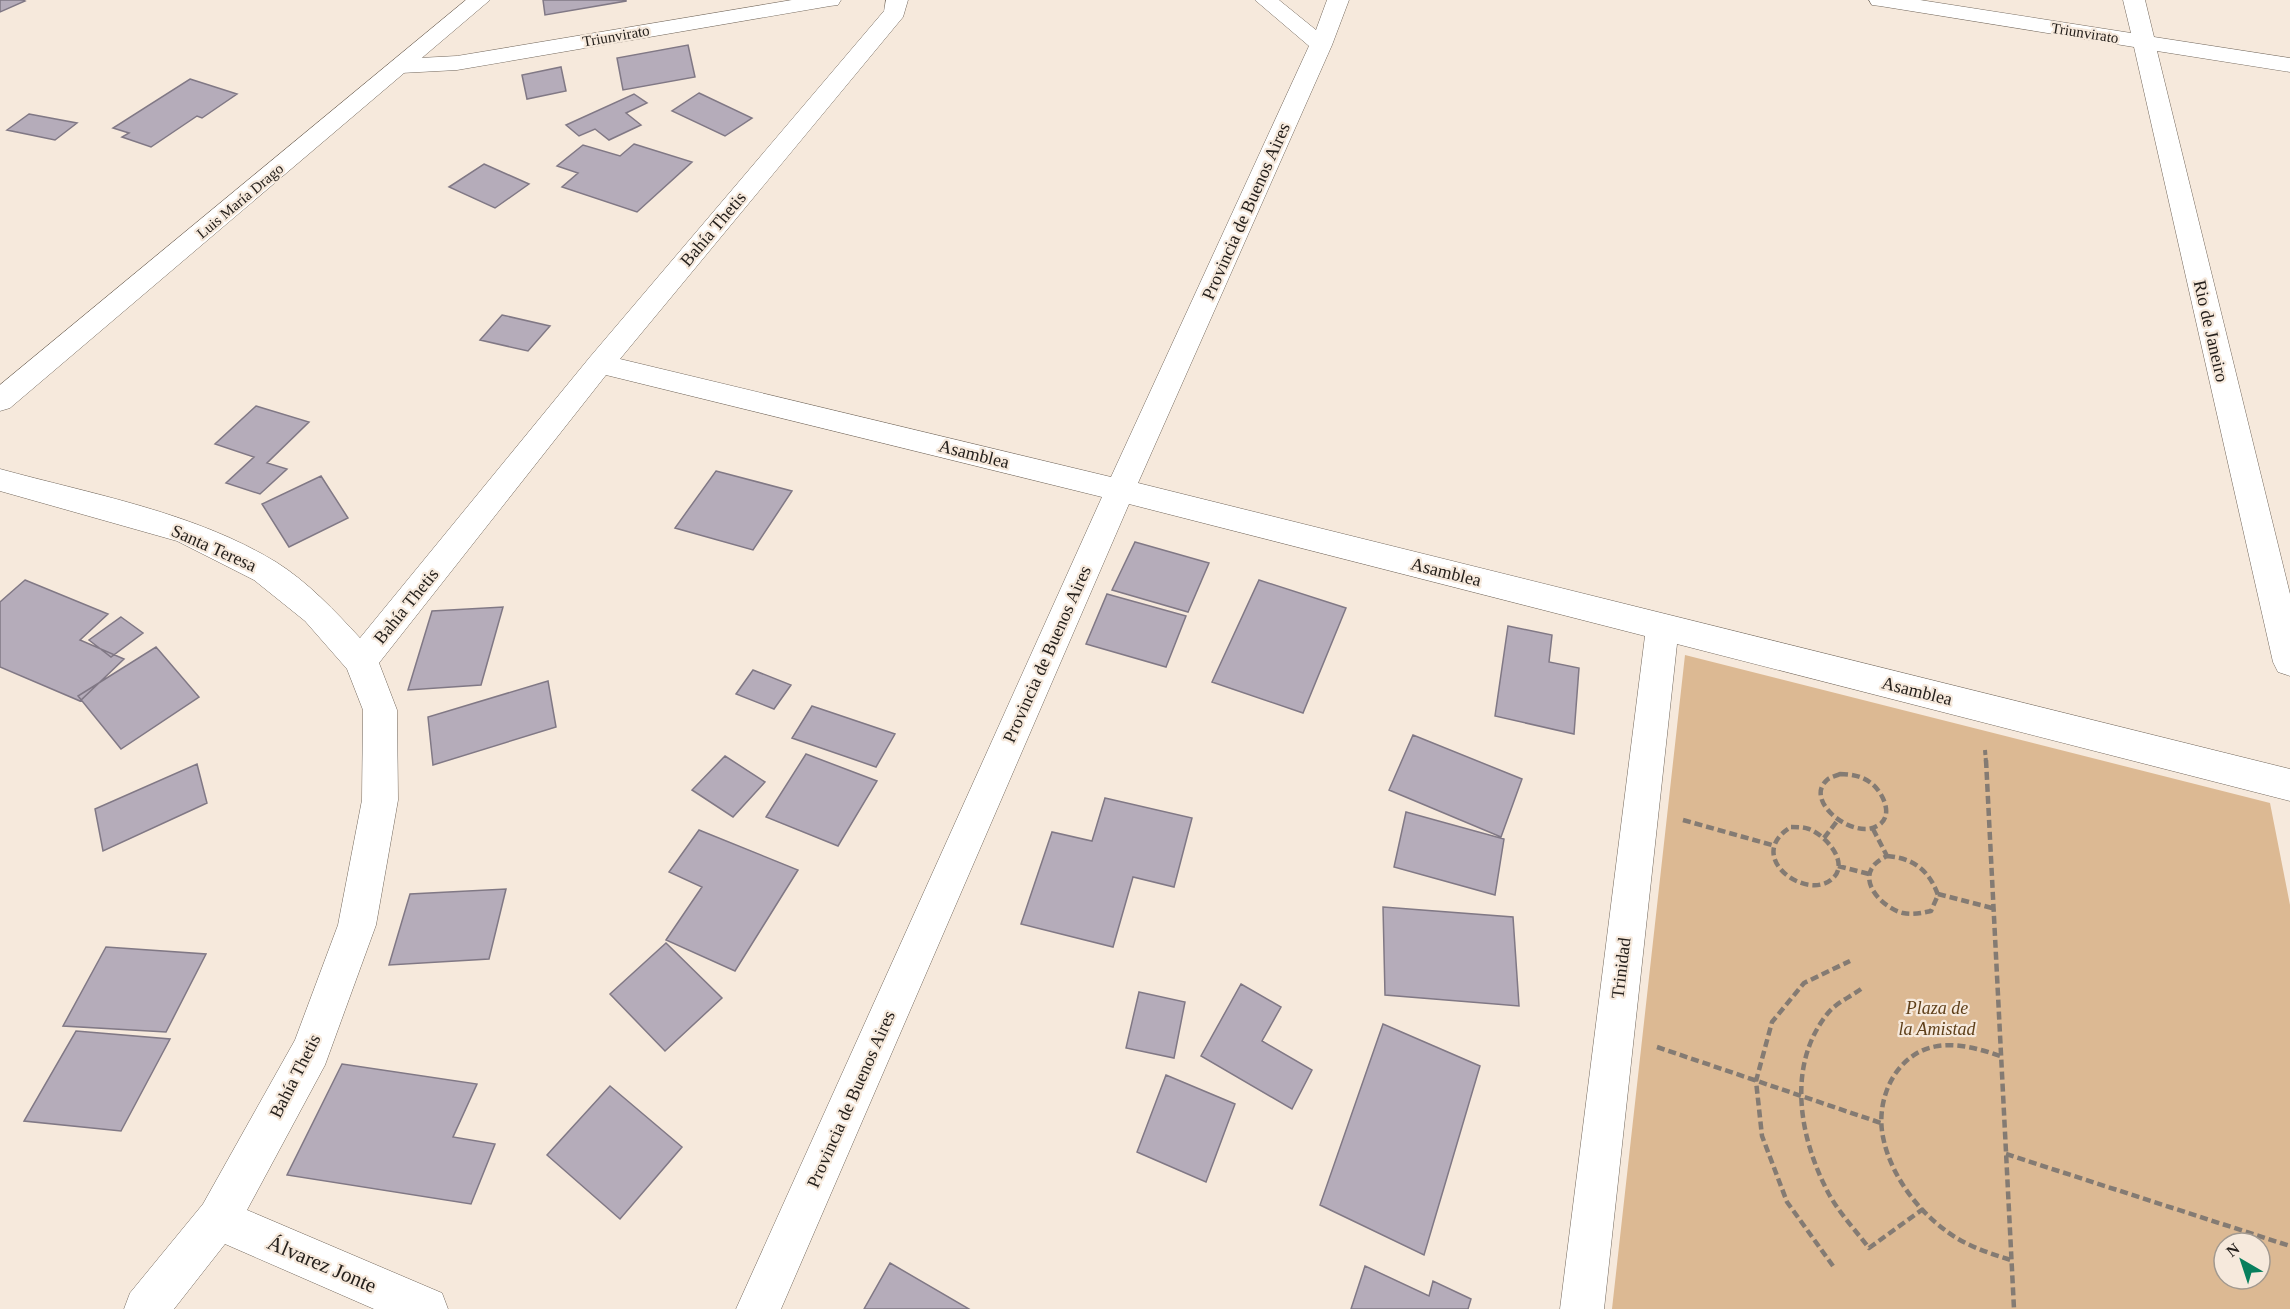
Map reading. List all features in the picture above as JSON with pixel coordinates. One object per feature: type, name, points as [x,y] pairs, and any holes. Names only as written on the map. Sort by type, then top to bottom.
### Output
[{"type":"street","name":"Luis María Drago","points":[[0,401],[479,0]]},
{"type":"street","name":"Triunvirato","points":[[401,66],[457,63],[830,0]]},
{"type":"street","name":"Bahía Thetis","points":[[146,1309],[218,1220],[311,1052],[357,925],[380,800],[380,710],[361,661],[600,364],[895,12],[897,0]]},
{"type":"street","points":[[1266,0],[1321,45]]},
{"type":"street","name":"Provincia de Buenos Aires","points":[[758,1309],[1120,490],[1321,45],[1338,0]]},
{"type":"street","name":"Triunvirato","points":[[1880,0],[2290,65]]},
{"type":"street","name":"Rio de Janeiro","points":[[2134,0],[2142,43],[2290,662]]},
{"type":"street","name":"Asamblea","points":[[600,364],[1120,490],[2290,784]]},
{"type":"street","name":"Santa Teresa","points":[[0,480],[186,532],[265,571],[316,612],[361,661]]},
{"type":"street","name":"Trinidad","points":[[1582,1309],[1662,628]]},
{"type":"street","name":"Álvarez Jonte","points":[[218,1220],[426,1309]]},
{"type":"path","points":[[1983,708],[2014,1309]]},
{"type":"path","points":[[1851,774],[1872,783],[1886,801],[1886,818],[1881,825],[1873,829],[1852,828],[1838,820],[1827,808],[1821,791],[1824,783],[1830,777],[1851,774]]},
{"type":"path","points":[[1640,808],[1772,845]]},
{"type":"path","points":[[1824,838],[1838,820]]},
{"type":"path","points":[[1791,827],[1814,831],[1824,838],[1838,856],[1839,866],[1837,874],[1824,885],[1802,884],[1791,879],[1776,863],[1772,845],[1775,836],[1781,830],[1791,827]]},
{"type":"path","points":[[1873,829],[1887,856]]},
{"type":"path","points":[[1887,856],[1899,856],[1921,866],[1936,885],[1938,894],[1936,904],[1931,911],[1913,916],[1902,914],[1891,909],[1874,893],[1869,883],[1872,865],[1878,859],[1887,856]]},
{"type":"path","points":[[1839,866],[1869,874]]},
{"type":"path","points":[[1938,894],[1992,908]]},
{"type":"path","points":[[1833,1266],[1787,1202],[1761,1136],[1756,1081],[1772,1022],[1804,983],[1850,961]]},
{"type":"path","points":[[1861,989],[1828,1013],[1806,1048],[1800,1096],[1806,1145],[1830,1197],[1869,1248],[1923,1209]]},
{"type":"path","points":[[1614,1033],[1881,1123]]},
{"type":"path","points":[[2001,1056],[1985,1050],[1951,1045],[1920,1050],[1898,1067],[1884,1092],[1881,1123],[1889,1158],[1909,1194],[1938,1226],[1973,1248],[2011,1260]]},
{"type":"path","points":[[2006,1154],[2290,1246]]},
{"type":"green space","name":"Plaza de la Amistad","points":[[1685,655],[2270,803],[2290,905],[2290,1309],[1612,1309]]},
{"type":"building","points":[[0,0],[23,0],[25,1],[0,12]]},
{"type":"building","points":[[543,0],[626,0],[626,1],[545,15]]},
{"type":"building","points":[[688,45],[695,77],[623,90],[617,58]]},
{"type":"building","points":[[561,67],[566,91],[527,99],[522,75]]},
{"type":"building","points":[[190,79],[237,94],[202,118],[197,116],[151,147],[122,137],[129,133],[113,128]]},
{"type":"building","points":[[699,93],[752,118],[725,136],[672,111]]},
{"type":"building","points":[[634,94],[647,103],[626,113],[641,125],[609,140],[595,129],[579,136],[566,125]]},
{"type":"building","points":[[29,114],[77,123],[55,140],[7,130]]},
{"type":"building","points":[[634,144],[692,162],[637,212],[562,187],[578,173],[557,166],[583,145],[620,156]]},
{"type":"building","points":[[484,164],[529,184],[495,208],[449,187]]},
{"type":"building","points":[[502,315],[550,326],[528,351],[480,340]]},
{"type":"building","points":[[256,406],[309,422],[267,463],[287,469],[260,494],[226,483],[254,457],[215,444]]},
{"type":"building","points":[[716,471],[792,491],[753,550],[675,528]]},
{"type":"building","points":[[321,476],[348,518],[289,547],[262,504]]},
{"type":"building","points":[[1135,542],[1209,563],[1188,612],[1112,590]]},
{"type":"building","points":[[25,580],[108,614],[80,640],[124,659],[80,701],[0,667],[0,602]]},
{"type":"building","points":[[1259,580],[1346,608],[1303,713],[1212,682]]},
{"type":"building","points":[[1107,594],[1186,616],[1166,667],[1086,644]]},
{"type":"building","points":[[503,607],[481,685],[408,690],[432,611]]},
{"type":"building","points":[[121,617],[143,633],[111,657],[89,640]]},
{"type":"building","points":[[1508,626],[1552,635],[1549,662],[1579,668],[1574,734],[1495,716]]},
{"type":"building","points":[[156,647],[199,697],[121,749],[78,696]]},
{"type":"building","points":[[753,670],[791,685],[774,709],[736,694]]},
{"type":"building","points":[[548,681],[556,727],[433,765],[428,717]]},
{"type":"building","points":[[812,706],[895,734],[876,767],[792,738]]},
{"type":"building","points":[[1413,735],[1522,779],[1501,837],[1389,790]]},
{"type":"building","points":[[806,754],[877,781],[838,846],[766,817]]},
{"type":"building","points":[[725,756],[765,782],[733,817],[692,790]]},
{"type":"building","points":[[197,764],[207,803],[103,851],[95,809]]},
{"type":"building","points":[[1105,798],[1192,818],[1174,887],[1133,877],[1113,947],[1021,924],[1052,832],[1092,841]]},
{"type":"building","points":[[1406,812],[1504,839],[1495,895],[1394,867]]},
{"type":"building","points":[[699,830],[798,870],[735,971],[666,940],[702,887],[669,872]]},
{"type":"building","points":[[506,889],[489,959],[389,965],[410,894]]},
{"type":"building","points":[[1383,907],[1513,917],[1519,1006],[1385,995]]},
{"type":"building","points":[[666,943],[722,998],[665,1051],[610,994]]},
{"type":"building","points":[[106,947],[206,954],[166,1032],[63,1026]]},
{"type":"building","points":[[1241,984],[1281,1007],[1262,1041],[1312,1070],[1292,1109],[1201,1056]]},
{"type":"building","points":[[1139,992],[1185,1002],[1174,1058],[1126,1048]]},
{"type":"building","points":[[1383,1024],[1480,1066],[1424,1255],[1320,1205]]},
{"type":"building","points":[[76,1031],[170,1039],[121,1131],[24,1121]]},
{"type":"building","points":[[342,1064],[477,1084],[453,1137],[495,1144],[471,1204],[287,1175]]},
{"type":"building","points":[[1166,1075],[1235,1104],[1206,1182],[1137,1152]]},
{"type":"building","points":[[610,1086],[682,1147],[620,1219],[547,1155]]},
{"type":"building","points":[[890,1263],[969,1309],[864,1309]]},
{"type":"building","points":[[1365,1266],[1429,1296],[1433,1281],[1471,1299],[1468,1309],[1351,1309]]}]
